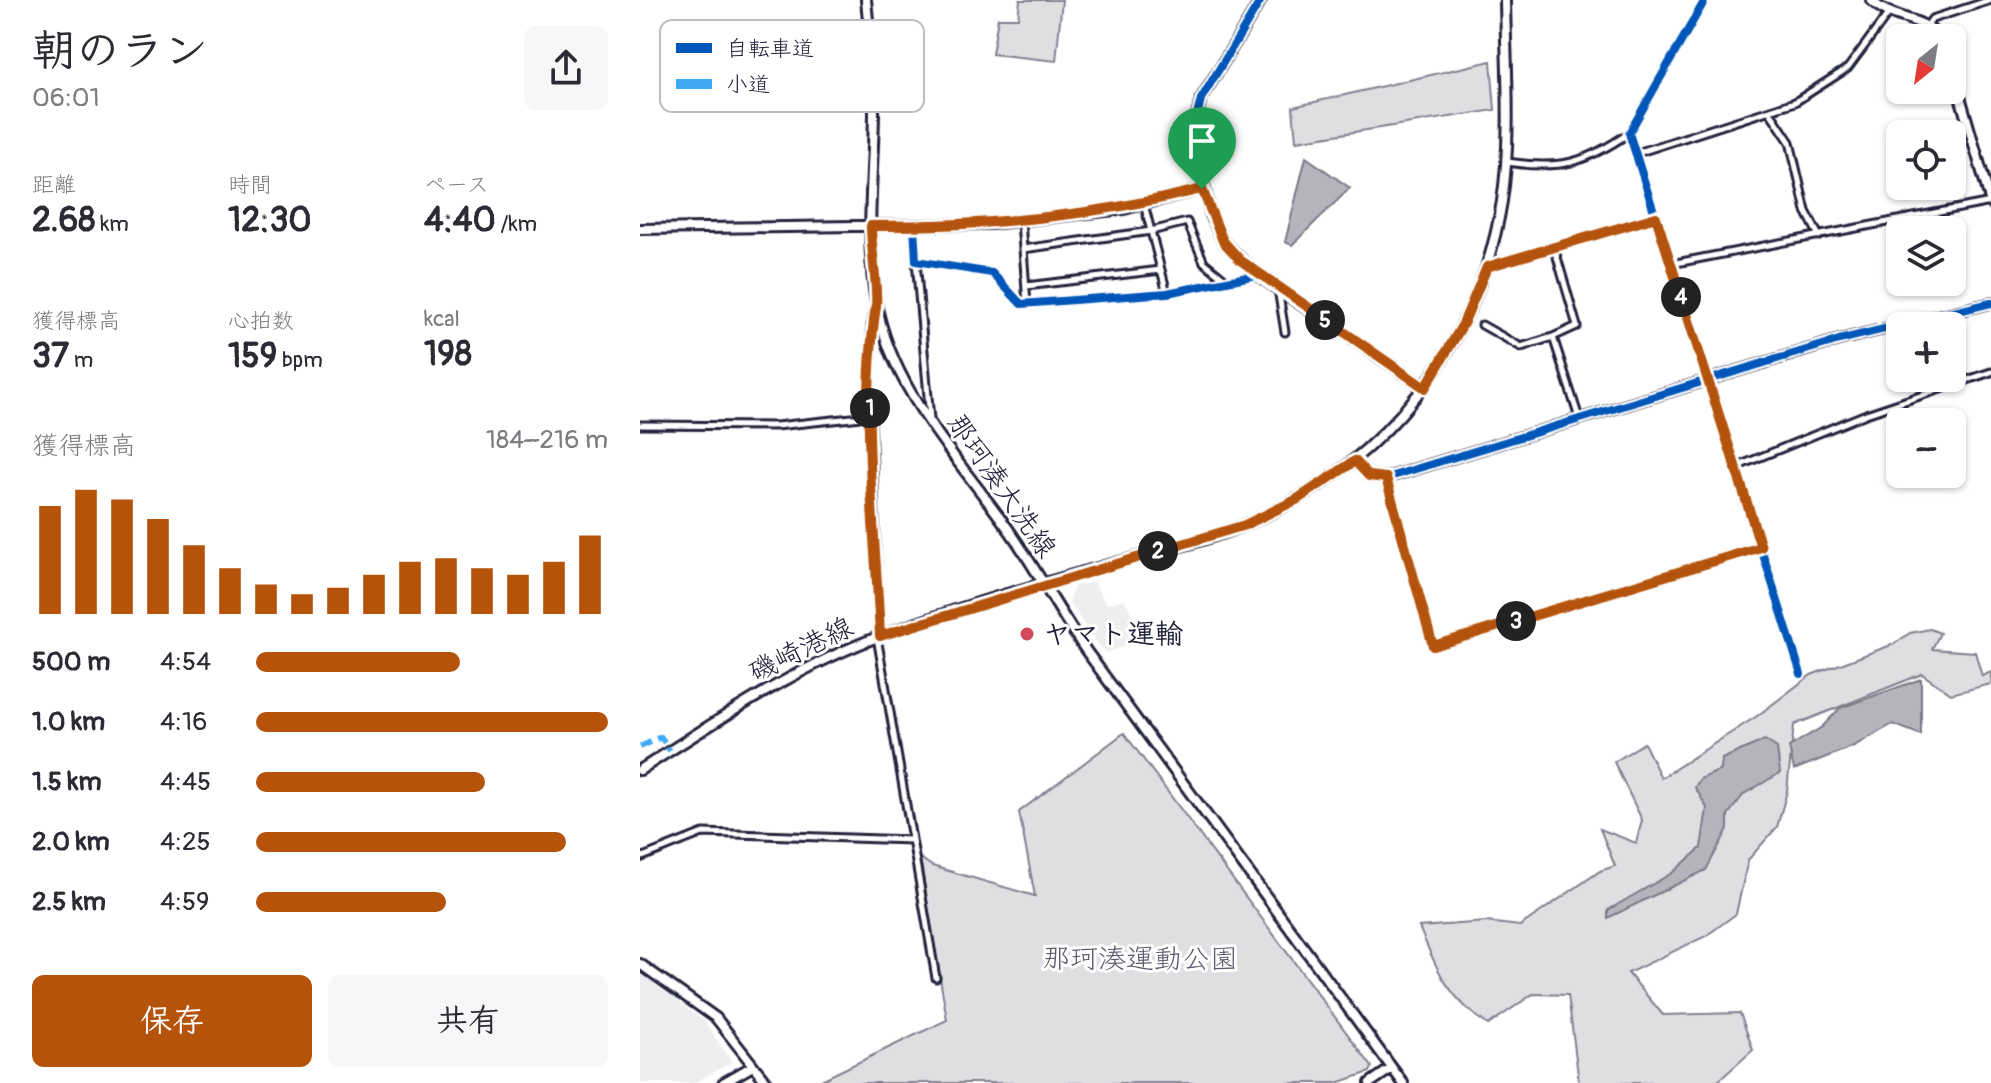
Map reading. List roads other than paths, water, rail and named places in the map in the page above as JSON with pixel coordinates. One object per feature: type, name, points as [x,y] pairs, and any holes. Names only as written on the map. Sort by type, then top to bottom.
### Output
[{"type":"main road","name":"那珂湊大洗線","points":[[866,0],[869,20]]},
{"type":"main road","points":[[1261,0],[1201,99],[1194,142],[1202,189],[1223,241],[1257,275],[1425,388]]},
{"type":"main road","name":"磯崎港線","points":[[640,770],[800,670],[879,636],[1245,525],[1296,500],[1355,461],[1425,388],[1463,324],[1487,267],[1502,201],[1506,162],[1505,0]]},
{"type":"main road","points":[[1871,0],[1888,14],[1920,24]]},
{"type":"main road","points":[[1964,104],[1988,175],[1991,202]]},
{"type":"main road","name":"那珂湊大洗線","points":[[872,112],[871,226],[876,305],[900,373],[931,425],[1022,550],[1087,652],[1403,1083]]},
{"type":"main road","points":[[640,229],[914,226],[1021,220],[1144,204],[1202,189]]},
{"type":"main road","points":[[1355,461],[1369,476],[1386,478],[1839,340],[1991,303]]},
{"type":"main road","points":[[640,964],[716,1018],[751,1067],[767,1083]]},
{"type":"main road","points":[[723,1083],[751,1067]]},
{"type":"main road","points":[[1370,1083],[1392,1068]]},
{"type":"street","points":[[1506,162],[1548,168],[1598,154],[1629,133],[1705,0]]},
{"type":"street","points":[[1928,24],[1932,19],[1991,0]]},
{"type":"street","points":[[1637,153],[1795,102],[1848,68],[1888,14]]},
{"type":"street","points":[[1770,112],[1790,142],[1806,211],[1819,236]]},
{"type":"street","points":[[1629,133],[1801,674]]},
{"type":"street","points":[[1671,264],[1991,202]]},
{"type":"street","points":[[1144,204],[1167,293]]},
{"type":"street","points":[[1487,267],[1656,217]]},
{"type":"street","points":[[1021,220],[1027,304]]},
{"type":"street","points":[[1023,249],[1151,231],[1187,222],[1204,262],[1227,281]]},
{"type":"street","points":[[914,226],[931,425]]},
{"type":"street","points":[[1482,325],[1521,347],[1577,326],[1554,247]]},
{"type":"street","points":[[916,261],[992,273],[1021,304],[1167,293],[1257,275]]},
{"type":"street","points":[[1026,286],[1161,270]]},
{"type":"street","points":[[1278,288],[1285,332]]},
{"type":"street","points":[[876,305],[871,325],[871,416],[879,636],[936,978]]},
{"type":"street","points":[[1553,337],[1579,419]]},
{"type":"street","points":[[1736,467],[1866,414],[1991,372]]},
{"type":"street","points":[[640,425],[776,426],[871,416]]},
{"type":"street","points":[[1386,478],[1433,646],[1761,547]]},
{"type":"street","points":[[640,858],[703,833],[911,840]]},
{"type":"place","name":"ヤマト運輸","points":[[1027,634]]},
{"type":"park label","name":"那珂湊運動公園","points":[[1140,959]]}]
